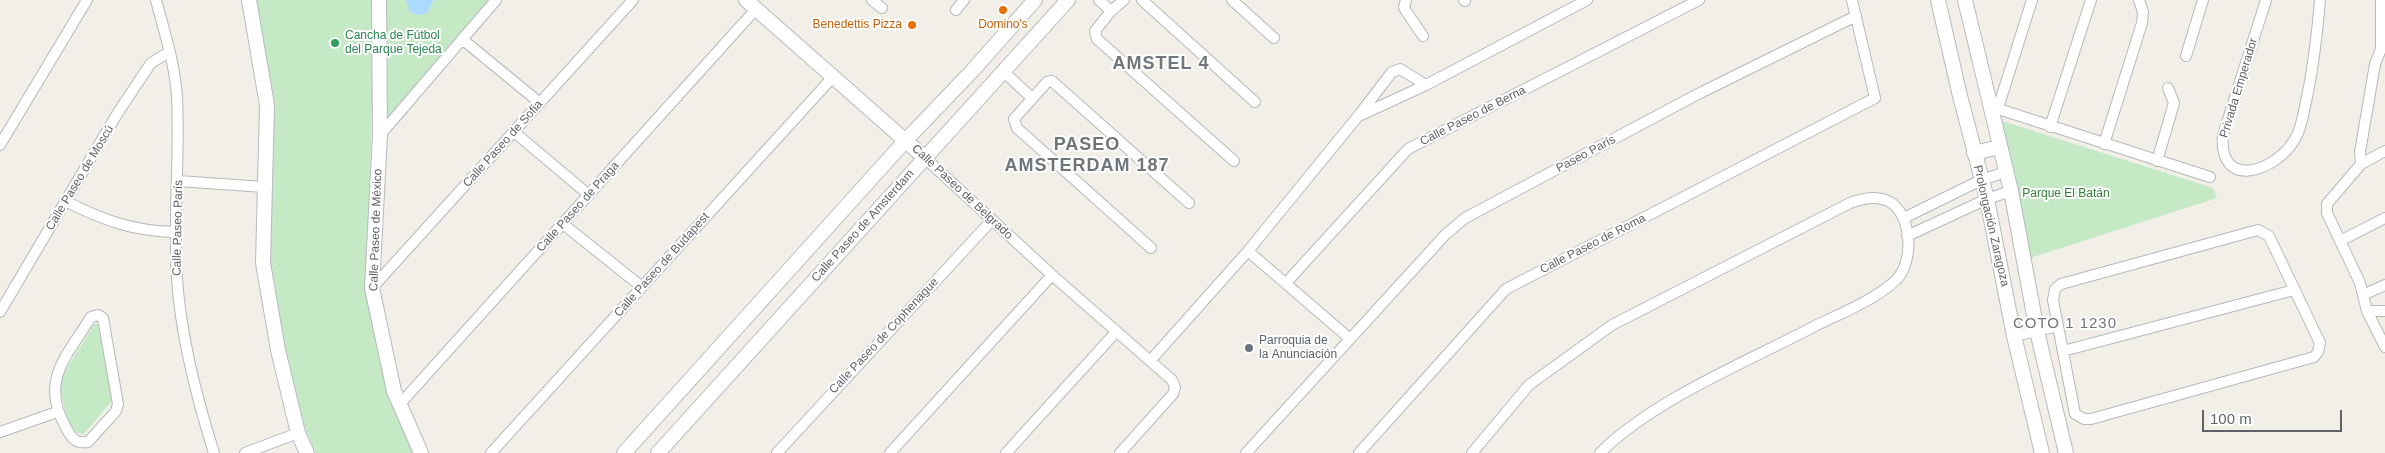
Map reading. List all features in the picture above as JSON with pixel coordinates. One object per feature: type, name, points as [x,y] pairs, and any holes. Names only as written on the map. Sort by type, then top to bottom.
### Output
[{"type":"main road","points":[[249,0],[267,105],[263,263],[278,350],[298,433],[308,453]]},
{"type":"main road","name":"Calle Paseo de México","points":[[379,0],[380,135],[372,288],[394,391],[421,453]]},
{"type":"main road","name":"Calle Paseo de Amsterdam","points":[[624,453],[1034,0]]},
{"type":"main road","name":"Calle Paseo de Amsterdam","points":[[658,453],[1068,0]]},
{"type":"main road","name":"Prolongación Zaragoza","points":[[1938,0],[1986,199],[2014,336],[2042,453]]},
{"type":"main road","name":"Prolongación Zaragoza","points":[[1969,4],[1994,107],[2000,147],[2011,191],[2037,331],[2066,453]]},
{"type":"main road","name":"Calle Paseo de Belgrado","points":[[751,5],[925,158]]},
{"type":"main road","points":[[1974,153],[2000,147]]},
{"type":"street","points":[[0,145],[3,133],[87,0]]},
{"type":"street","name":"Calle Paseo París","points":[[156,0],[177,95],[178,181],[175,232],[177,280],[185,346],[214,453]]},
{"type":"street","points":[[380,135],[496,0]]},
{"type":"street","name":"Calle Paseo de Sofia","points":[[372,288],[633,0]]},
{"type":"street","points":[[872,0],[882,8]]},
{"type":"street","points":[[956,10],[964,0]]},
{"type":"street","points":[[1099,0],[1110,11]]},
{"type":"street","points":[[1124,0],[1110,11],[1095,31],[1097,39],[1234,161]]},
{"type":"street","points":[[1142,0],[1255,102]]},
{"type":"street","points":[[1232,0],[1274,38]]},
{"type":"street","points":[[1359,116],[1426,85],[1587,0]]},
{"type":"street","name":"Calle Paseo de Berna","points":[[1286,283],[1408,149],[1699,0]]},
{"type":"street","points":[[1852,0],[1856,16]]},
{"type":"street","points":[[2032,0],[1994,107],[2050,127],[2210,177]]},
{"type":"street","points":[[2050,127],[2091,0]]},
{"type":"street","points":[[2104,144],[2142,23],[2143,12],[2139,0]]},
{"type":"street","points":[[2186,56],[2203,0]]},
{"type":"street","name":"Privada Emperador","points":[[2266,0],[2223,135],[2222,148],[2227,161],[2237,169],[2248,172],[2272,163],[2295,139],[2313,73],[2320,0]]},
{"type":"street","points":[[2361,164],[2360,152],[2375,64],[2383,53],[2381,0]]},
{"type":"street","points":[[1405,4],[1423,36]]},
{"type":"street","name":"Calle Paseo de Praga","points":[[399,405],[589,195],[751,5]]},
{"type":"street","name":"Calle Paseo de Roma","points":[[1359,453],[1506,289],[1875,98],[1856,16]]},
{"type":"street","name":"Paseo París","points":[[1349,338],[1445,235],[1465,218],[1690,99],[1856,16]]},
{"type":"street","points":[[462,39],[540,103]]},
{"type":"street","name":"Calle Paseo de Moscú","points":[[0,312],[65,201],[151,63],[169,52]]},
{"type":"street","points":[[1150,361],[1248,251],[1397,69],[1405,71],[1426,85]]},
{"type":"street","points":[[1004,72],[1032,98]]},
{"type":"street","name":"Calle Paseo de Budapest","points":[[492,453],[832,78]]},
{"type":"street","points":[[1151,248],[1017,128],[1014,119],[1047,82],[1052,81],[1189,203]]},
{"type":"street","points":[[2157,161],[2174,103],[2168,88]]},
{"type":"street","points":[[514,132],[589,195]]},
{"type":"street","points":[[2385,152],[2361,164],[2327,204],[2327,214],[2365,294],[2368,312],[2385,346]]},
{"type":"street","name":"Calle Paseo de Belgrado","points":[[925,158],[1052,275],[1172,380],[1173,394],[1120,453]]},
{"type":"street","points":[[1904,218],[1981,180],[2006,172]]},
{"type":"street","points":[[178,181],[264,188]]},
{"type":"street","points":[[1959,191],[1966,209]]},
{"type":"street","points":[[1907,236],[1986,199],[2011,191]]},
{"type":"street","points":[[1472,453],[1529,385],[1612,325],[1850,203],[1870,198],[1880,199],[1890,203],[1904,218],[1908,256],[1904,269],[1896,280],[1859,304],[1666,403],[1609,444],[1600,453]]},
{"type":"street","points":[[65,201],[115,224],[150,232],[175,232]]},
{"type":"street","points":[[2340,241],[2385,218]]},
{"type":"street","name":"Calle Paseo de Cophenague","points":[[777,453],[992,220]]},
{"type":"street","points":[[563,224],[642,287]]},
{"type":"street","points":[[2258,230],[2269,236],[2320,343],[2318,352],[2314,357],[2090,419],[2084,419],[2076,414],[2058,326],[2053,293],[2061,284],[2258,230]]},
{"type":"street","points":[[1246,453],[1349,338],[1248,251]]},
{"type":"street","points":[[890,453],[1052,275]]},
{"type":"street","points":[[2365,294],[2385,285]]},
{"type":"street","points":[[2063,351],[2294,290]]},
{"type":"street","points":[[2368,312],[2385,311]]},
{"type":"street","points":[[98,315],[103,318],[118,404],[116,411],[88,442],[80,443],[72,439],[57,412],[54,394],[56,374],[90,317],[98,315]]},
{"type":"street","points":[[2014,336],[2058,326]]},
{"type":"street","points":[[1006,453],[1116,332]]},
{"type":"street","points":[[0,432],[57,412]]},
{"type":"street","points":[[245,453],[298,433]]},
{"type":"green space","points":[[251,0],[375,0],[367,278],[391,404],[416,453],[316,453],[296,407],[281,351],[269,263],[268,181]]},
{"type":"green space","points":[[387,0],[492,0],[381,125]]},
{"type":"green space","name":"Parque El Batán","points":[[1996,119],[2213,188],[2217,198],[2030,258]]},
{"type":"green space","points":[[95,323],[100,324],[112,401],[83,435],[74,431],[67,418],[60,388],[64,373]]},
{"type":"water","points":[[406,0],[433,1],[427,13],[418,15],[410,12]]},
{"type":"place","name":"Domino's","points":[[1003,10]]},
{"type":"place","name":"Benedettis Pizza","points":[[912,25]]},
{"type":"place","name":"Cancha de Fútbol del Parque Tejeda","points":[[335,43]]},
{"type":"place","name":"Parroquia de la Anunciación","points":[[1249,348]]},
{"type":"district","name":"AMSTEL 4","points":[[1161,64]]},
{"type":"district","name":"PASEO AMSTERDAM 187","points":[[1087,155]]},
{"type":"district","name":"COTO 1 1230","points":[[2065,324]]}]
